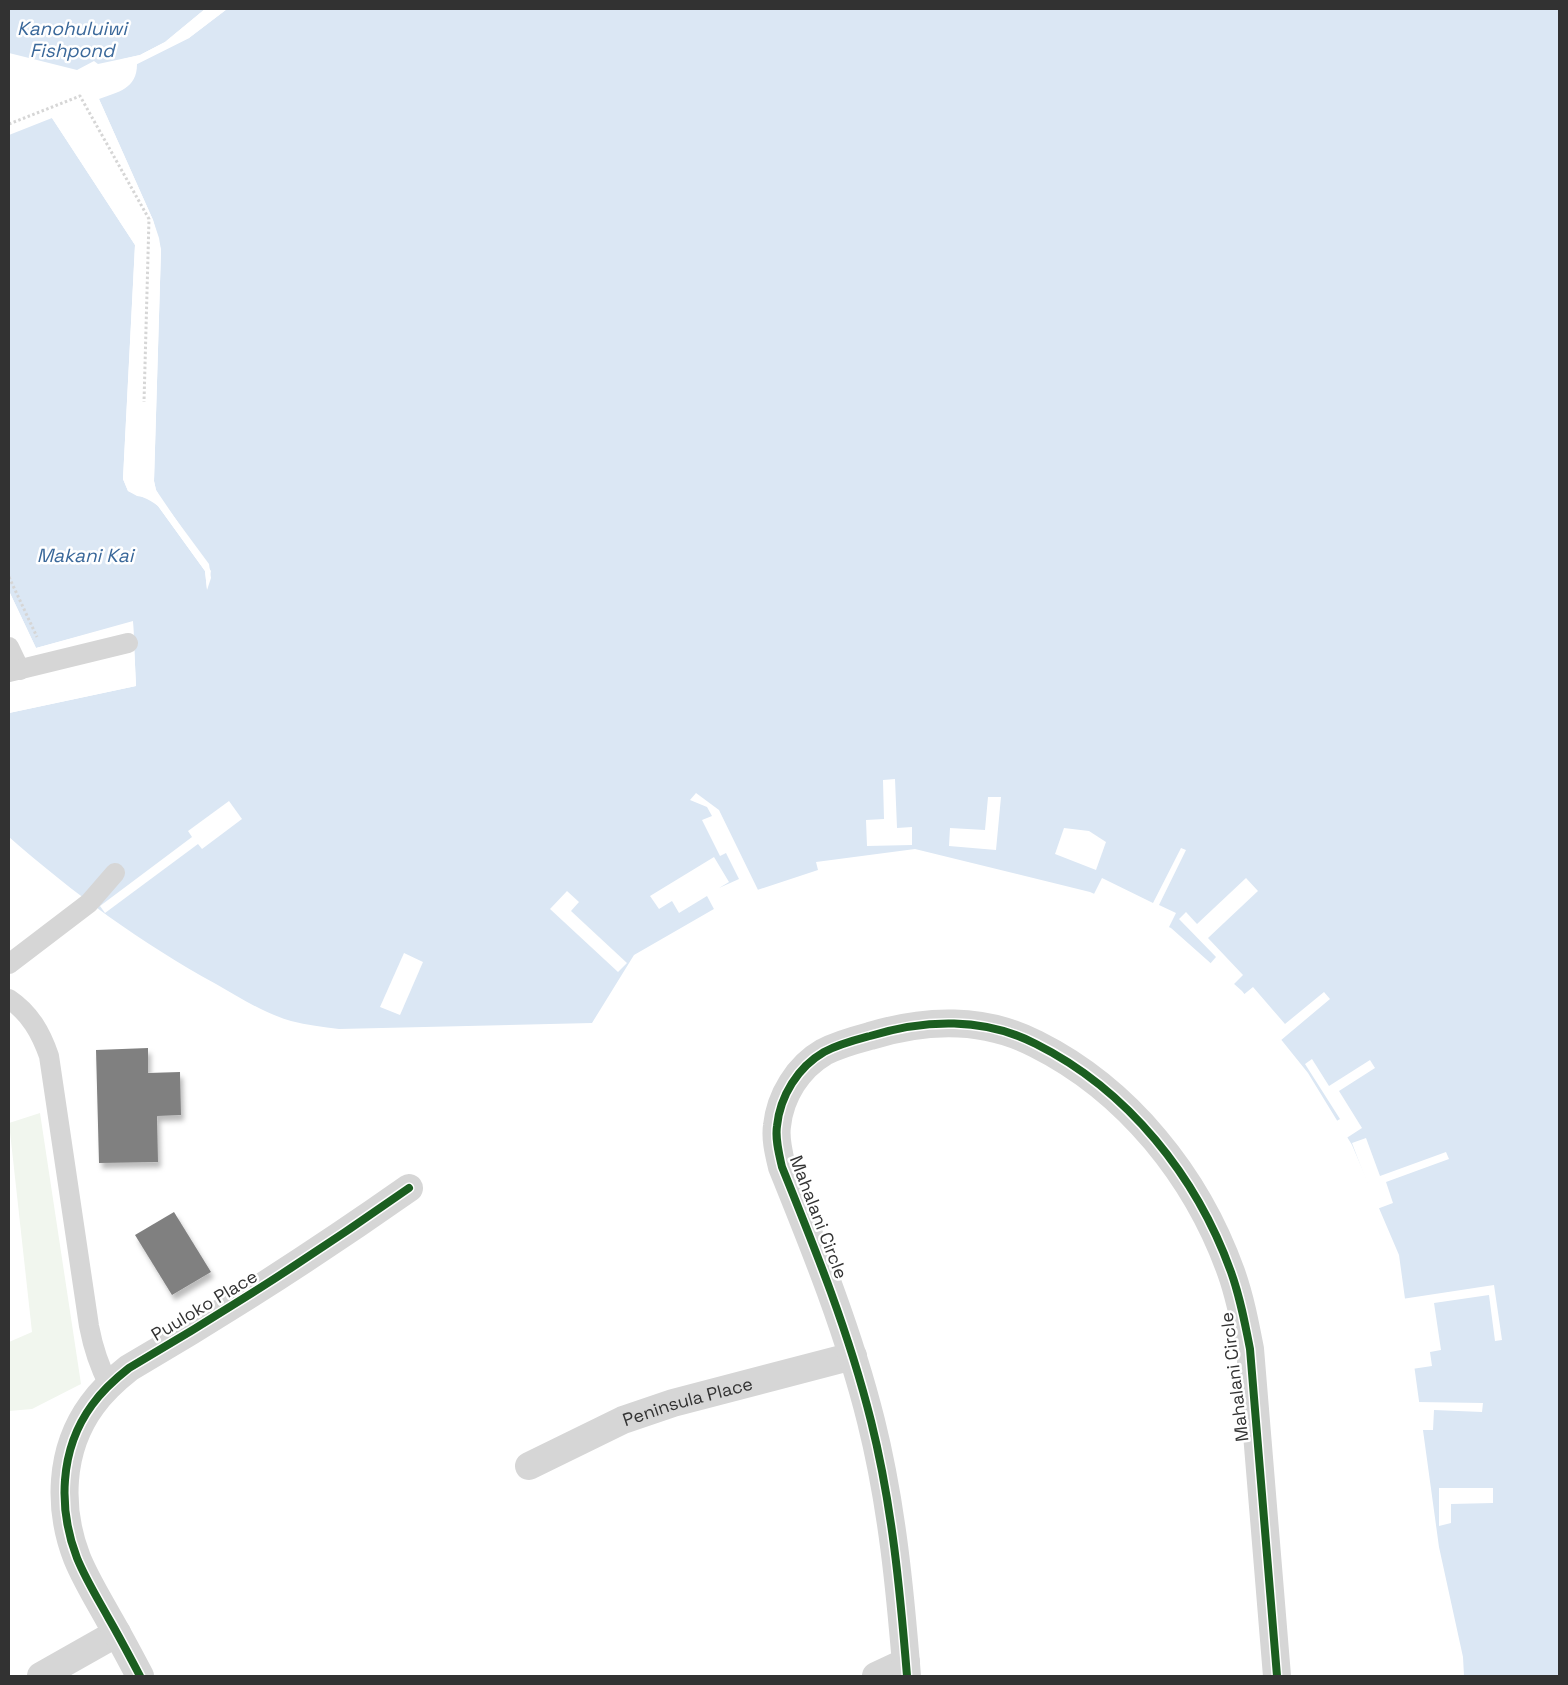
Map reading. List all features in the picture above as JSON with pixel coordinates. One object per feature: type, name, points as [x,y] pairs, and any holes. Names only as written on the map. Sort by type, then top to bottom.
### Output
[{"type":"street","name":"Mahalani Circle","points":[[906,1669],[897,1561],[887,1494],[871,1422],[853,1356],[828,1280],[782,1167],[776,1127],[788,1088],[809,1063],[823,1053],[837,1046],[891,1029],[913,1025],[960,1023],[986,1027],[1036,1044],[1068,1063],[1098,1085],[1126,1109],[1152,1136],[1177,1167],[1198,1200],[1216,1236],[1234,1282],[1250,1349],[1277,1676]]},
{"type":"street","name":"Puuloko Place","points":[[140,1676],[90,1586],[77,1558],[69,1529],[64,1486],[66,1466],[74,1438],[91,1406],[108,1385],[129,1368],[299,1264],[409,1188]]},
{"type":"street","name":"Peninsula Place","points":[[530,1466],[631,1417],[673,1403],[853,1356]]},
{"type":"street","points":[[41,1676],[117,1633]]},
{"type":"street","points":[[876,1676],[906,1669]]},
{"type":"lane","points":[[9,647],[14,671],[128,643]]},
{"type":"lane","points":[[9,964],[88,903],[115,873]]},
{"type":"lane","points":[[9,999],[17,1004],[31,1019],[42,1036],[49,1056],[88,1326],[98,1364],[108,1385]]},
{"type":"path","points":[[9,124],[80,96],[148,219],[144,402]]},
{"type":"path","points":[[9,577],[37,637]]},
{"type":"shaded area","points":[[40,1113],[81,1384],[32,1409],[9,1411],[9,1342],[32,1332],[9,1123]]},
{"type":"water","name":"Kanohuluiwi Fishpond","points":[[9,9],[205,9],[165,42],[140,55],[98,64],[94,61],[77,70],[9,53]]},
{"type":"water","name":"Makani Kai","points":[[227,9],[1559,9],[1559,1676],[1464,1676],[1463,1657],[1439,1547],[1399,1255],[1352,1145],[1308,1073],[1242,991],[1171,928],[1090,892],[915,849],[816,862],[818,870],[733,898],[634,955],[592,1023],[339,1029],[315,1026],[271,1014],[188,968],[108,916],[9,837],[9,713],[136,686],[133,622],[36,648],[9,591],[9,135],[52,118],[135,245],[123,479],[128,491],[158,506],[205,571],[207,589],[211,571],[156,490],[154,481],[161,250],[153,220],[99,99],[119,91],[130,84],[134,79],[137,64],[189,38]]},
{"type":"pier","points":[[207,9],[166,44],[141,57],[123,59],[140,55],[165,42]]},
{"type":"pier","points":[[223,9],[227,9],[189,38],[137,64],[134,63],[188,36]]},
{"type":"pier","points":[[99,99],[153,220],[159,238],[161,250],[154,481],[161,499],[209,564],[211,578],[207,590],[205,571],[158,506],[149,498],[137,496],[128,491],[123,479],[135,245],[52,118],[55,117],[138,244],[126,478],[130,489],[150,496],[160,504],[208,574],[206,565],[153,490],[157,238],[97,100]]},
{"type":"pier","points":[[9,591],[36,648],[133,621],[136,686],[9,713],[9,710],[134,684],[130,625],[35,650],[9,597]]},
{"type":"pier","points":[[895,779],[897,828],[912,827],[912,845],[867,846],[866,820],[884,819],[883,780]]},
{"type":"pier","points":[[696,793],[719,810],[759,892],[734,900],[715,911],[707,896],[679,913],[672,901],[659,909],[650,896],[714,857],[729,882],[719,888],[739,879],[726,853],[720,856],[702,820],[712,816],[707,807],[690,800]]},
{"type":"pier","points":[[988,797],[1001,797],[996,850],[949,846],[950,828],[985,830]]},
{"type":"pier","points":[[229,801],[242,819],[202,849],[198,844],[105,913],[100,906],[192,837],[188,831]]},
{"type":"pier","points":[[1064,828],[1089,831],[1106,842],[1096,870],[1055,854]]},
{"type":"pier","points":[[1181,848],[1186,850],[1159,905],[1176,913],[1168,929],[1093,896],[1102,878],[1153,903]]},
{"type":"pier","points":[[1246,878],[1258,891],[1208,938],[1243,975],[1232,986],[1209,965],[1216,957],[1179,919],[1186,912],[1197,924]]},
{"type":"pier","points":[[567,891],[579,902],[571,911],[627,963],[618,972],[550,909]]},
{"type":"pier","points":[[404,953],[423,962],[400,1015],[380,1007]]},
{"type":"pier","points":[[1253,987],[1285,1024],[1324,992],[1330,999],[1280,1041],[1242,996]]},
{"type":"pier","points":[[1312,1059],[1329,1086],[1370,1060],[1375,1068],[1339,1091],[1362,1128],[1345,1139],[1335,1122],[1340,1119],[1305,1064]]},
{"type":"pier","points":[[1366,1138],[1380,1176],[1446,1152],[1449,1159],[1386,1182],[1393,1203],[1377,1209],[1352,1143]]},
{"type":"pier","points":[[1494,1285],[1502,1340],[1495,1341],[1489,1295],[1434,1303],[1441,1350],[1430,1352],[1432,1366],[1412,1369],[1402,1299]]},
{"type":"pier","points":[[1417,1402],[1483,1403],[1482,1412],[1434,1410],[1433,1430],[1421,1430]]},
{"type":"pier","points":[[1439,1488],[1493,1488],[1493,1503],[1451,1504],[1451,1523],[1439,1526]]},
{"type":"building","points":[[148,1048],[148,1073],[180,1072],[181,1115],[157,1116],[158,1162],[99,1163],[96,1050]]},
{"type":"building","points":[[174,1212],[211,1272],[172,1295],[135,1235]]},
{"type":"cycle path","points":[[907,1676],[890,1516],[871,1421],[842,1324],[782,1167],[777,1131],[779,1115],[786,1093],[798,1074],[815,1058],[835,1047],[891,1030],[933,1024],[975,1025],[1016,1035],[1069,1063],[1100,1086],[1129,1111],[1179,1170],[1217,1237],[1237,1291],[1250,1349],[1277,1676]]},
{"type":"cycle path","points":[[140,1676],[84,1574],[71,1539],[67,1520],[65,1480],[73,1441],[81,1422],[100,1395],[129,1368],[271,1281],[409,1188]]}]
